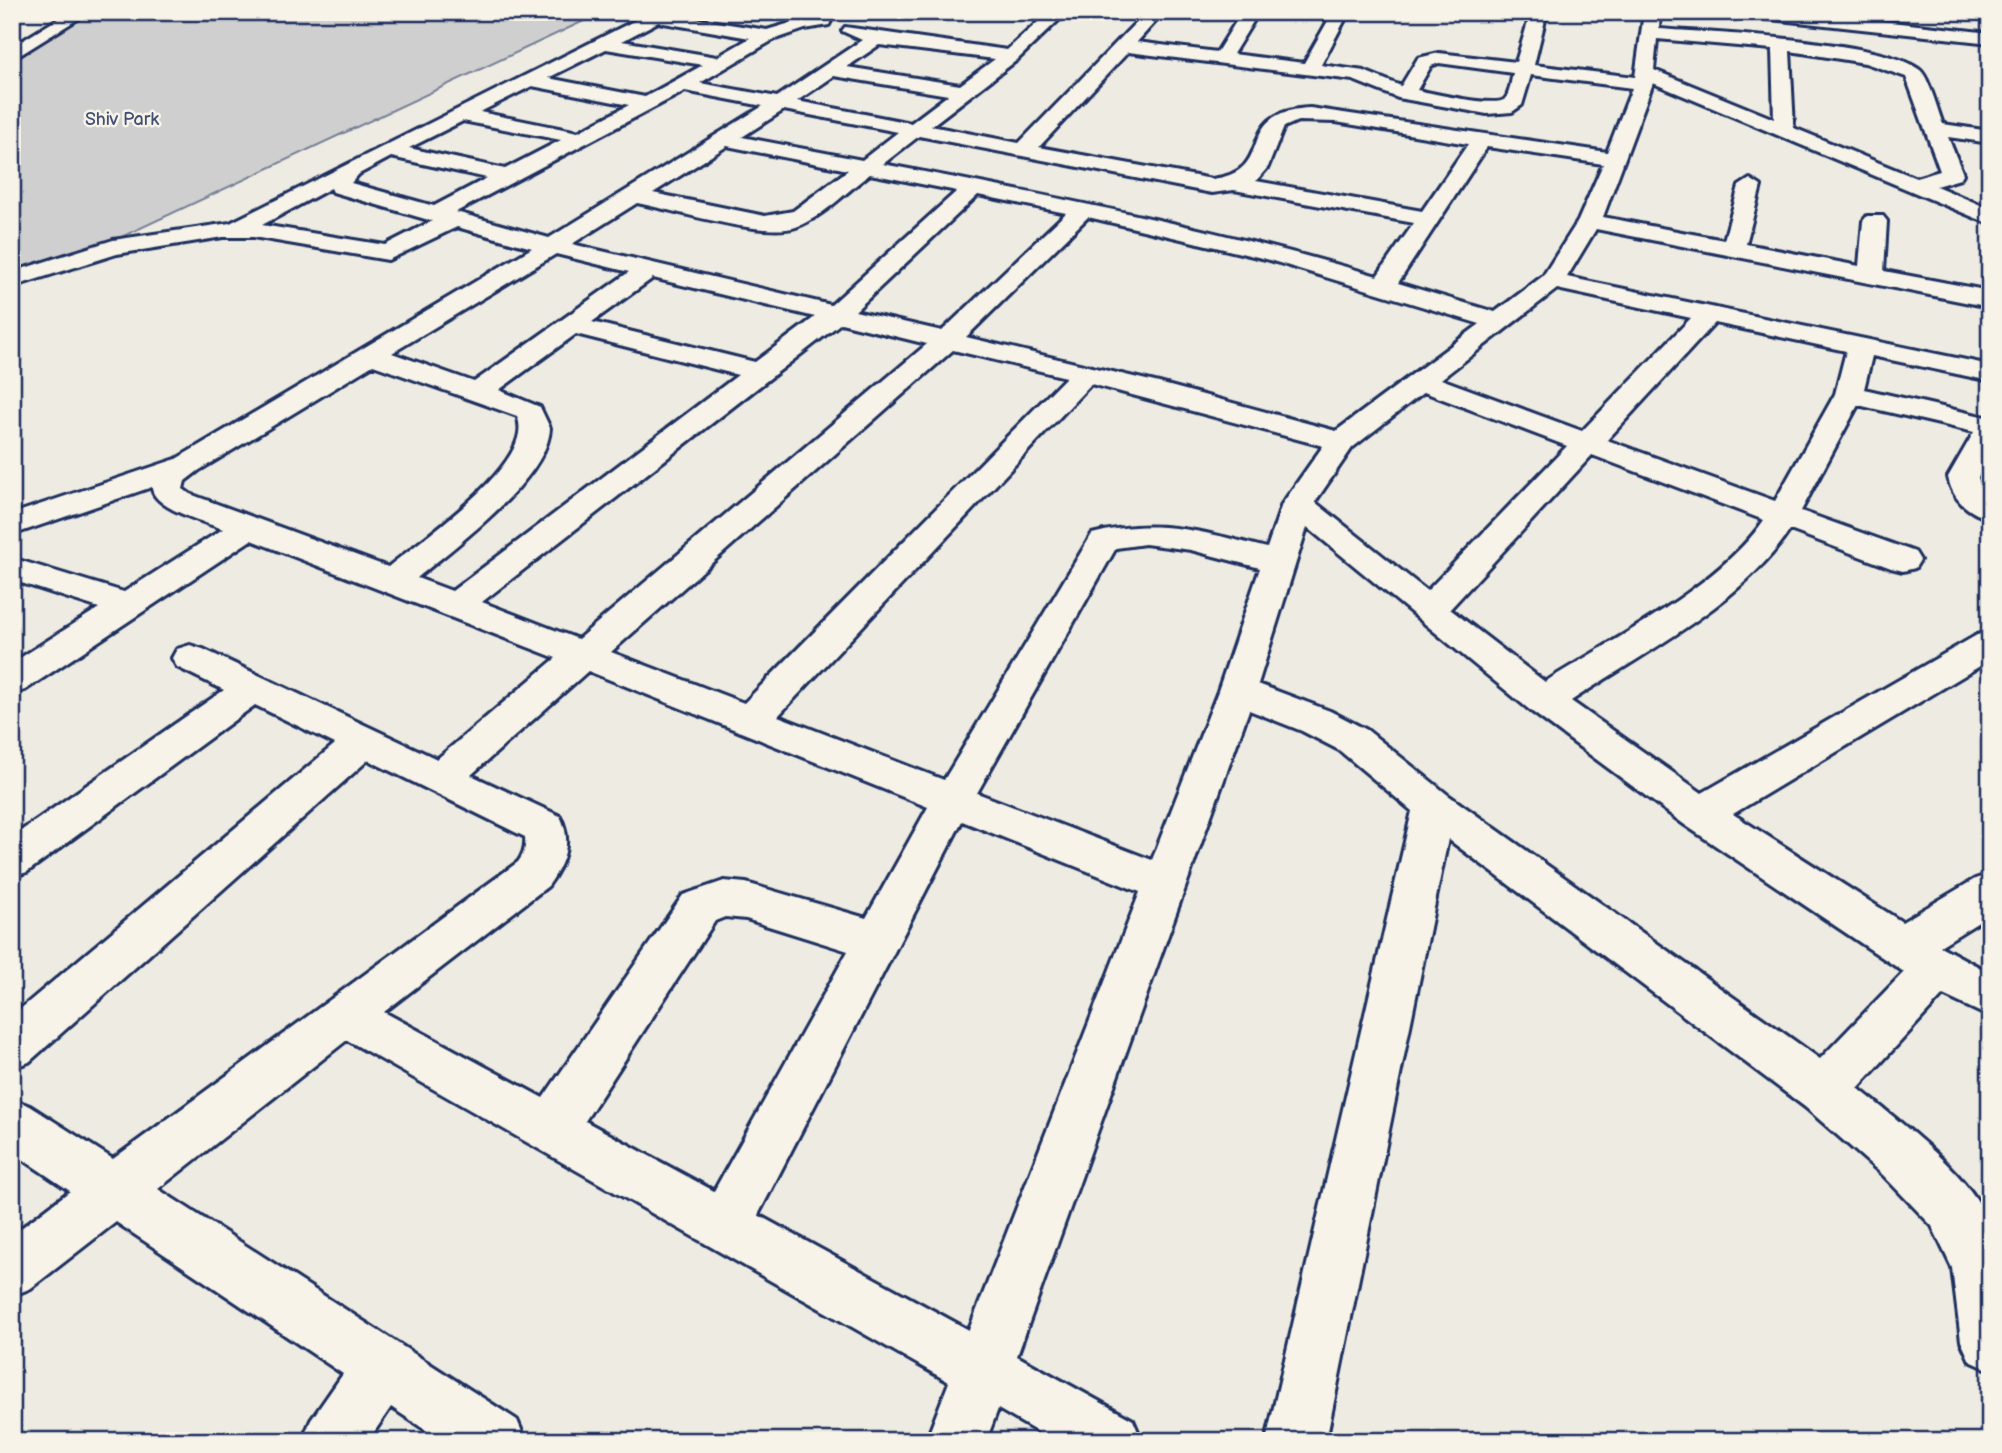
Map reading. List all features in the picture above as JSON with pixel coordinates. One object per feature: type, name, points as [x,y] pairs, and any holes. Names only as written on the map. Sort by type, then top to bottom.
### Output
[{"type":"street","points":[[15,51],[81,12]]},
{"type":"street","points":[[633,195],[776,224],[802,216],[1011,56],[1059,12]]},
{"type":"street","points":[[1023,151],[1156,12]]},
{"type":"street","points":[[1222,58],[1251,12]]},
{"type":"street","points":[[1310,69],[1340,13],[1331,12]]},
{"type":"street","points":[[1126,46],[1357,75],[1405,94],[1487,108],[1506,108],[1515,101],[1539,12]]},
{"type":"street","points":[[1919,12],[1928,31]]},
{"type":"street","points":[[1764,13],[1990,38]]},
{"type":"street","points":[[236,229],[387,150],[661,14],[769,36]]},
{"type":"street","points":[[12,280],[113,247],[236,229],[388,253],[507,176],[682,85],[769,36],[816,17],[876,39],[1011,56]]},
{"type":"street","points":[[956,1441],[1237,691],[1298,504],[1342,442],[1552,281],[1590,220],[1615,159],[1644,79],[1651,22],[1781,47],[1869,57],[1906,67],[1914,74],[1952,174],[1914,186]]},
{"type":"street","points":[[876,39],[777,106],[552,246],[187,465],[171,477],[167,491],[179,501],[587,654],[749,722],[1163,883]]},
{"type":"street","points":[[604,43],[722,63]]},
{"type":"street","points":[[1883,43],[1968,55]]},
{"type":"street","points":[[1781,47],[1784,132]]},
{"type":"street","points":[[1405,94],[1424,62],[1429,59],[1644,79],[1784,132],[1990,217]]},
{"type":"street","points":[[832,69],[965,92]]},
{"type":"street","points":[[528,80],[648,103]]},
{"type":"street","points":[[682,85],[777,106],[1212,186],[1237,184],[1428,219]]},
{"type":"street","points":[[459,114],[580,138]]},
{"type":"street","points":[[1237,184],[1248,179],[1254,172],[1274,128],[1280,120],[1289,116],[1338,118],[1615,159]]},
{"type":"street","points":[[1935,130],[1990,137]]},
{"type":"street","points":[[723,139],[1083,209],[1273,253],[1502,321]]},
{"type":"street","points":[[1383,286],[1482,139]]},
{"type":"street","points":[[387,150],[507,176]]},
{"type":"street","points":[[351,169],[339,179],[341,187],[443,217],[552,246],[1086,373],[1342,442]]},
{"type":"street","points":[[1733,248],[1750,186]]},
{"type":"street","points":[[456,605],[837,313],[973,188]]},
{"type":"street","points":[[441,778],[948,340],[1083,209]]},
{"type":"street","points":[[1590,220],[1990,299]]},
{"type":"street","points":[[1871,275],[1875,221]]},
{"type":"street","points":[[478,392],[649,269]]},
{"type":"street","points":[[1552,281],[1861,347],[1984,370]]},
{"type":"street","points":[[1429,610],[1709,314]]},
{"type":"street","points":[[571,326],[760,372]]},
{"type":"street","points":[[1544,701],[1724,584],[1760,550],[1782,517],[1849,394],[1861,347]]},
{"type":"street","points":[[370,355],[528,410],[535,421],[536,435],[529,452],[502,487],[392,581]]},
{"type":"street","points":[[749,722],[1086,373]]},
{"type":"street","points":[[1422,382],[1903,560]]},
{"type":"street","points":[[1849,394],[1990,429],[1963,477],[1966,492],[1990,509]]},
{"type":"street","points":[[12,525],[187,465]]},
{"type":"street","points":[[1298,504],[1544,701],[1700,814],[1919,958],[1990,996]]},
{"type":"street","points":[[12,681],[248,527]]},
{"type":"street","points":[[725,1224],[952,801],[1104,541],[1120,534],[1143,533],[1280,562]]},
{"type":"street","points":[[12,569],[129,605]]},
{"type":"street","points":[[1700,814],[1990,643]]},
{"type":"street","points":[[12,1269],[116,1192],[344,1014],[533,874],[543,861],[548,842],[545,828],[190,658]]},
{"type":"street","points":[[12,860],[253,688]]},
{"type":"street","points":[[1237,691],[1316,722],[1353,740],[1434,806],[1823,1090],[1901,1157],[1951,1207],[1979,1265],[1990,1341]]},
{"type":"street","points":[[12,1046],[363,741]]},
{"type":"street","points":[[1296,1441],[1434,806]]},
{"type":"street","points":[[1823,1090],[1919,958],[1990,891]]},
{"type":"street","points":[[552,1128],[699,908],[724,899],[746,901],[877,941]]},
{"type":"street","points":[[344,1014],[1112,1441]]},
{"type":"street","points":[[12,1123],[496,1441]]},
{"type":"street","points":[[332,1441],[384,1367]]},
{"type":"green space","name":"Shiv Park","points":[[89,12],[603,12],[12,288],[12,60]]}]
